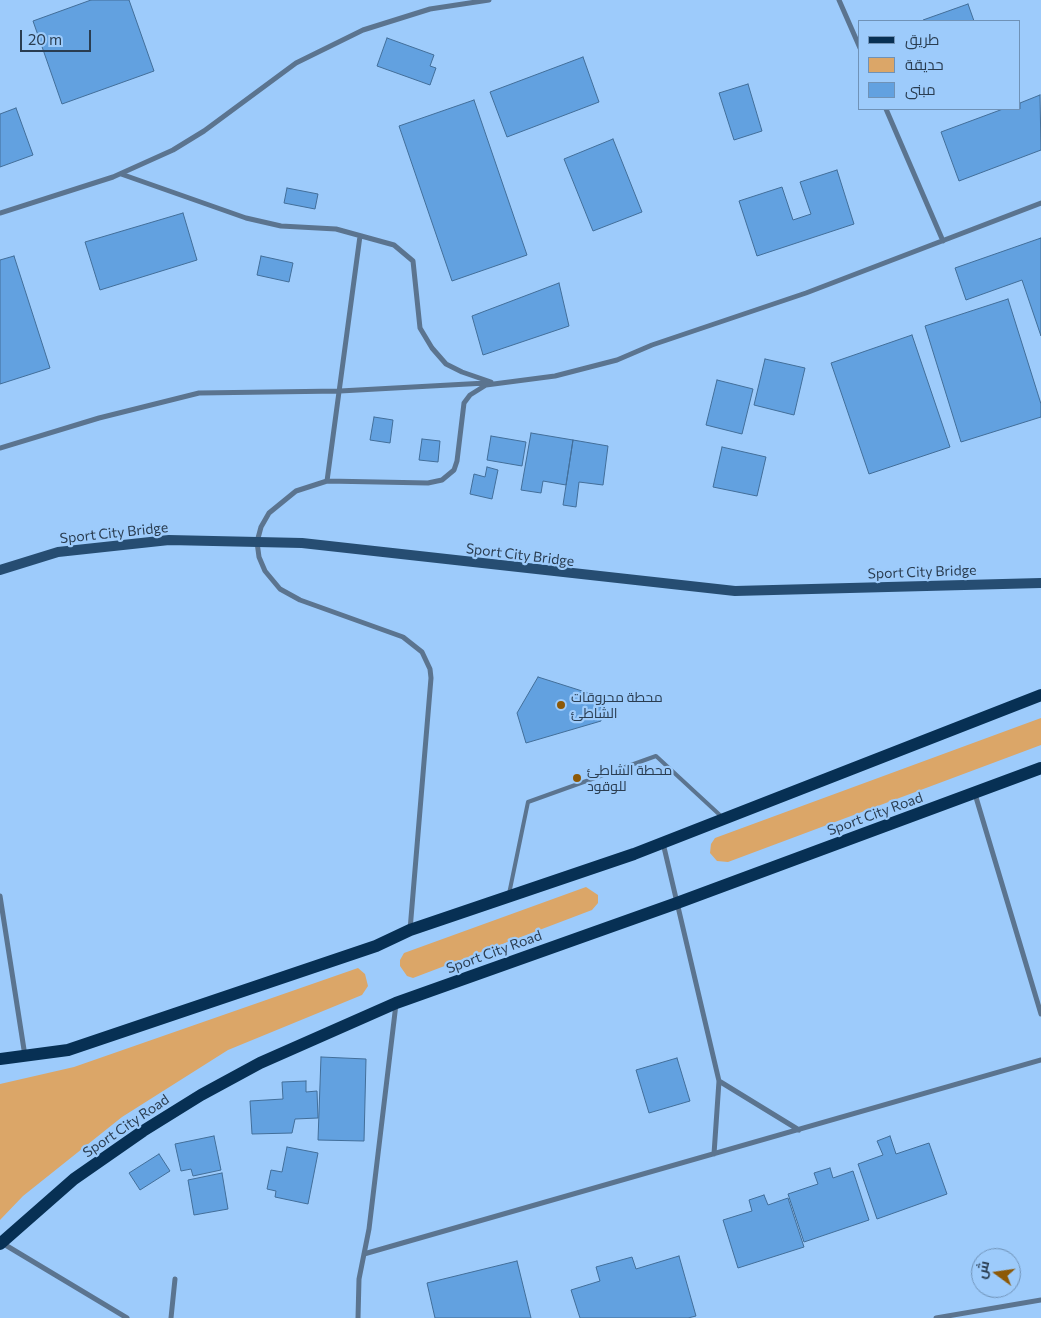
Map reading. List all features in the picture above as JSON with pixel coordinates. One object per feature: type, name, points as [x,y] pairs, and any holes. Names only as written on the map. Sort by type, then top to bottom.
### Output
[{"type":"main road","name":"Sport City Bridge","points":[[0,570],[58,552],[169,540],[302,543],[735,592],[1041,583]]},
{"type":"main road","points":[[0,1059],[68,1050],[376,946],[410,930],[663,843],[1041,694]]},
{"type":"main road","name":"Sport City Road","points":[[1,1243],[74,1179],[143,1131],[201,1095],[260,1062],[396,1003],[677,903],[1041,768]]},
{"type":"street","points":[[0,213],[121,174],[173,150],[204,131],[264,85],[330,44],[404,16],[430,9],[489,0]]},
{"type":"street","points":[[839,0],[858,43]]},
{"type":"street","points":[[886,110],[943,241]]},
{"type":"street","points":[[121,174],[246,218],[281,226],[336,230],[394,245],[413,261],[420,328],[432,348],[446,364],[462,372],[494,383]]},
{"type":"street","points":[[0,448],[99,418],[199,393],[340,392],[494,383],[555,376],[617,360],[652,346],[806,293],[1041,203]]},
{"type":"street","points":[[328,481],[360,236]]},
{"type":"street","points":[[410,930],[431,678],[430,669],[422,652],[403,637],[290,595],[272,580],[259,557],[257,542],[261,527],[269,513],[296,491],[328,481],[428,483],[442,480],[454,470],[458,461],[464,403],[478,388],[494,383]]},
{"type":"street","points":[[975,793],[1041,1014]]},
{"type":"street","points":[[663,843],[719,1081],[714,1154]]},
{"type":"street","points":[[0,896],[25,1056]]},
{"type":"street","points":[[358,1318],[357,1304],[396,1003]]},
{"type":"street","points":[[364,1254],[1041,1060]]},
{"type":"street","points":[[719,1081],[799,1130]]},
{"type":"street","points":[[1,1243],[127,1318]]},
{"type":"street","points":[[171,1318],[175,1279]]},
{"type":"street","points":[[936,1318],[1041,1300]]},
{"type":"lane","points":[[509,897],[528,802],[656,756],[724,819]]},
{"type":"green space","points":[[1041,718],[1041,745],[728,862],[717,861],[710,853],[711,844],[715,838]]},
{"type":"green space","points":[[586,887],[598,895],[598,903],[592,910],[413,978],[407,976],[400,966],[400,960],[404,953]]},
{"type":"green space","points":[[358,968],[365,974],[368,986],[362,995],[228,1050],[122,1117],[23,1196],[0,1220],[0,1084],[74,1067]]},
{"type":"building","points":[[91,0],[129,0],[154,71],[62,104],[33,21]]},
{"type":"building","points":[[968,4],[974,20],[923,20]]},
{"type":"building","points":[[387,38],[434,55],[430,66],[436,68],[430,85],[377,66]]},
{"type":"building","points":[[583,57],[599,102],[507,137],[490,92]]},
{"type":"building","points":[[748,84],[762,131],[734,140],[719,93]]},
{"type":"building","points":[[1040,95],[1041,150],[959,181],[941,132],[1000,110],[1021,110],[1021,103]]},
{"type":"building","points":[[474,100],[527,255],[452,281],[399,126]]},
{"type":"building","points":[[16,108],[33,155],[0,167],[0,114]]},
{"type":"building","points":[[613,139],[642,212],[593,231],[564,159]]},
{"type":"building","points":[[837,170],[854,224],[757,256],[739,201],[782,187],[793,220],[811,214],[800,182]]},
{"type":"building","points":[[287,188],[318,194],[315,209],[284,203]]},
{"type":"building","points":[[183,213],[197,260],[100,290],[85,242]]},
{"type":"building","points":[[1041,238],[1041,336],[1022,280],[966,300],[955,268]]},
{"type":"building","points":[[14,256],[50,368],[0,384],[0,260]]},
{"type":"building","points":[[261,256],[293,263],[289,282],[257,275]]},
{"type":"building","points":[[559,283],[569,326],[483,355],[472,316]]},
{"type":"building","points":[[1008,299],[1041,404],[1041,417],[961,442],[925,326]]},
{"type":"building","points":[[912,335],[950,447],[869,474],[831,363]]},
{"type":"building","points":[[765,359],[805,368],[794,415],[754,405]]},
{"type":"building","points":[[717,380],[753,389],[742,434],[706,425]]},
{"type":"building","points":[[374,417],[393,420],[390,443],[370,440]]},
{"type":"building","points":[[531,433],[573,440],[566,485],[543,481],[541,493],[521,490]]},
{"type":"building","points":[[491,436],[526,442],[522,466],[487,460]]},
{"type":"building","points":[[422,439],[440,441],[438,462],[419,460]]},
{"type":"building","points":[[573,440],[608,446],[603,485],[579,482],[576,507],[563,505]]},
{"type":"building","points":[[722,447],[766,457],[757,496],[713,487]]},
{"type":"building","points":[[487,467],[498,470],[492,499],[470,494],[474,474],[485,477]]},
{"type":"building","name":"محطة محروقات الشاطئ","points":[[538,677],[601,697],[601,721],[526,743],[517,713]]},
{"type":"building","points":[[321,1057],[366,1059],[364,1141],[318,1140]]},
{"type":"building","points":[[677,1058],[690,1101],[649,1113],[636,1070]]},
{"type":"building","points":[[306,1081],[306,1092],[317,1091],[318,1118],[295,1119],[292,1133],[252,1134],[250,1101],[283,1099],[282,1082]]},
{"type":"building","points":[[214,1136],[221,1170],[193,1176],[191,1169],[181,1171],[175,1144]]},
{"type":"building","points":[[890,1136],[896,1154],[929,1143],[947,1194],[877,1219],[858,1164],[883,1155],[877,1141]]},
{"type":"building","points":[[287,1147],[318,1153],[308,1204],[275,1197],[276,1191],[267,1189],[271,1170],[282,1172]]},
{"type":"building","points":[[159,1154],[170,1171],[140,1190],[129,1173]]},
{"type":"building","points":[[830,1168],[833,1178],[853,1171],[869,1220],[804,1242],[788,1194],[818,1184],[814,1173]]},
{"type":"building","points":[[222,1173],[228,1209],[194,1215],[188,1180]]},
{"type":"building","points":[[764,1195],[768,1205],[788,1198],[804,1247],[738,1268],[723,1220],[752,1211],[749,1200]]},
{"type":"building","points":[[679,1256],[696,1316],[688,1318],[580,1318],[571,1290],[600,1281],[596,1267],[632,1257],[636,1269]]},
{"type":"building","points":[[517,1261],[531,1318],[435,1318],[427,1283]]},
{"type":"place","name":"محطة محروقات الشاطئ","points":[[561,705]]},
{"type":"place","name":"محطة الشاطئ للوقود","points":[[577,778]]}]
